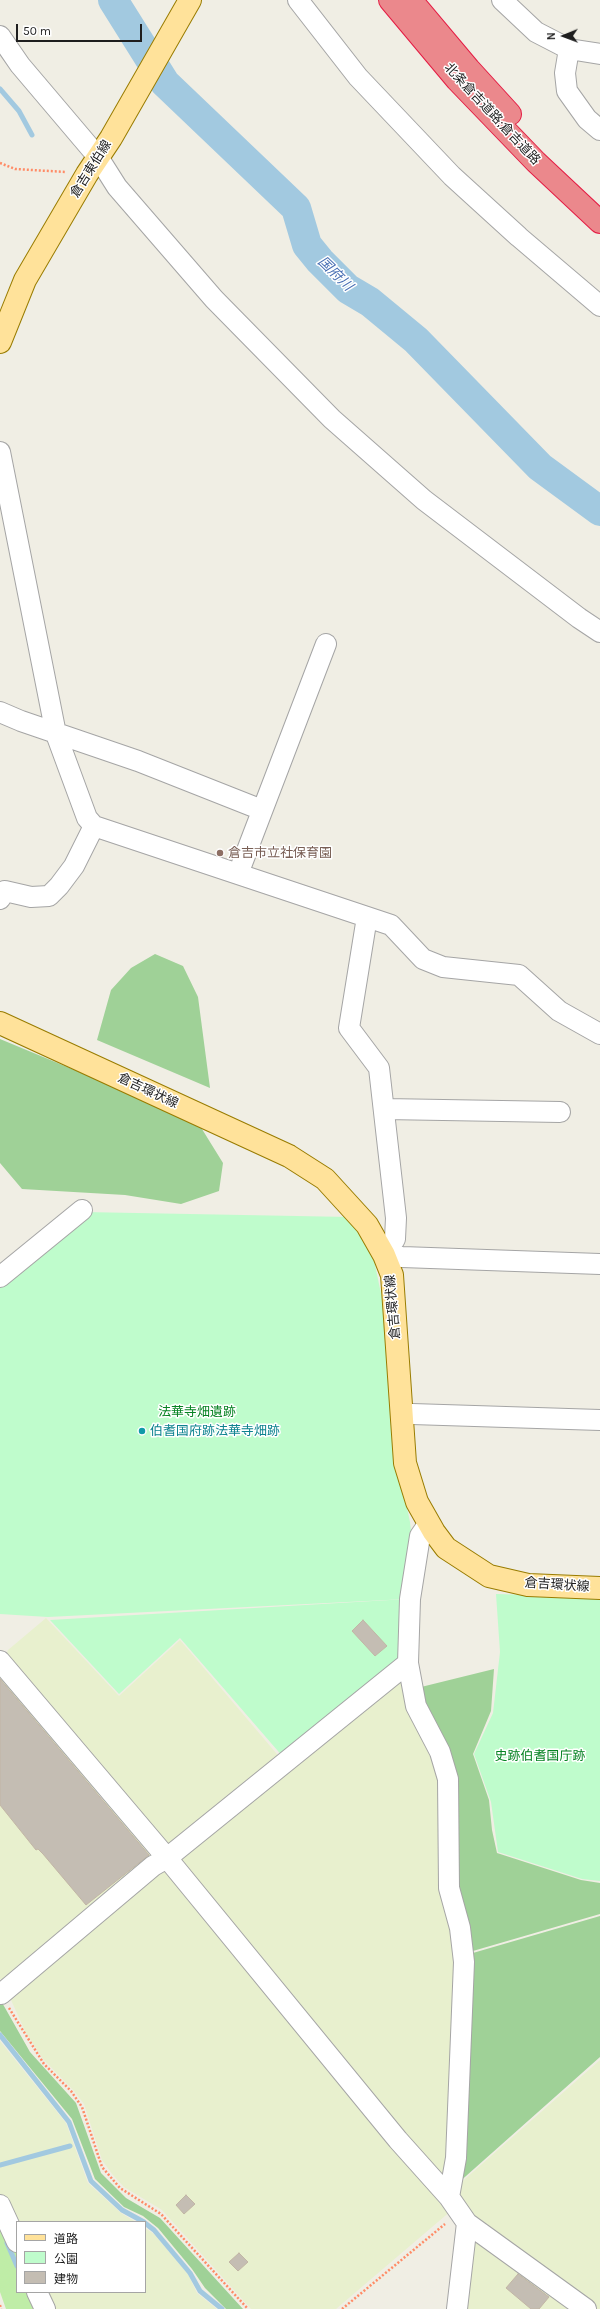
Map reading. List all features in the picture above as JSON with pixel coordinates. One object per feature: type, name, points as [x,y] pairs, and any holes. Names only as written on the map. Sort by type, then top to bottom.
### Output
[{"type":"highway","name":"北条倉吉道路;倉吉道路","points":[[390,0],[457,80],[536,162],[600,222]]},
{"type":"highway","name":"北条倉吉道路;倉吉道路","points":[[411,0],[469,69],[545,151],[600,201]]},
{"type":"main road","name":"倉吉東伯線","points":[[0,342],[25,280],[92,166],[111,138],[190,0]]},
{"type":"main road","name":"倉吉環状線","points":[[0,1023],[289,1156],[325,1180],[367,1225],[384,1255],[392,1275],[405,1464],[417,1502],[429,1523],[446,1548],[489,1576],[528,1584],[600,1588]]},
{"type":"street","points":[[298,0],[358,77],[452,176],[519,237],[600,306]]},
{"type":"street","points":[[502,0],[536,32],[569,49],[600,54]]},
{"type":"street","points":[[0,36],[92,166],[117,187],[214,298],[332,419],[424,500],[579,618],[600,632]]},
{"type":"street","points":[[569,49],[565,73],[567,91],[587,119],[600,130]]},
{"type":"street","points":[[0,452],[56,734],[87,818],[94,826],[391,925],[423,959],[443,967],[518,975],[559,1011],[600,1034]]},
{"type":"street","points":[[238,874],[326,644]]},
{"type":"street","points":[[0,712],[56,734],[138,761],[262,810]]},
{"type":"street","points":[[0,899],[5,891],[31,897],[49,896],[59,886],[74,866],[94,826]]},
{"type":"street","points":[[367,917],[349,1028],[379,1068],[385,1109],[396,1218],[395,1239],[384,1255],[402,1257],[600,1264]]},
{"type":"street","points":[[385,1109],[560,1112]]},
{"type":"street","points":[[0,1277],[82,1210]]},
{"type":"street","points":[[412,1414],[600,1420]]},
{"type":"street","points":[[429,1523],[420,1536],[410,1599],[408,1663],[416,1706],[440,1752],[448,1779],[449,1888],[460,1928],[464,1962],[456,2158],[459,2210],[457,2309]]},
{"type":"street","points":[[0,1661],[166,1858],[393,2134],[459,2210],[586,2309]]},
{"type":"street","points":[[1,1994],[153,1866],[166,1858],[408,1663]]},
{"type":"street","points":[[0,2205],[16,2240]]},
{"type":"street","points":[[37,2293],[45,2309]]},
{"type":"path","points":[[0,163],[15,169],[92,166]]},
{"type":"path","points":[[1,1994],[44,2064],[71,2091],[82,2107],[102,2167],[120,2188],[160,2214],[248,2309]]},
{"type":"path","points":[[342,2309],[459,2210]]},
{"type":"path","points":[[0,2305],[2,2309]]},
{"type":"green space","points":[[155,954],[183,966],[198,997],[210,1088],[97,1040],[111,990],[131,968]]},
{"type":"green space","points":[[0,1039],[197,1121],[223,1163],[219,1191],[181,1204],[125,1195],[22,1189],[0,1163]]},
{"type":"green space","name":"法華寺畑遺跡","points":[[83,1212],[350,1217],[372,1250],[386,1318],[399,1469],[410,1522],[412,1540],[407,1599],[48,1617],[0,1614],[0,1281]]},
{"type":"green space","name":"史跡伯耆国庁跡","points":[[496,1594],[600,1597],[600,1881],[582,1879],[498,1852],[491,1802],[474,1754],[493,1713],[500,1652]]},
{"type":"green space","points":[[407,1599],[406,1655],[284,1758],[180,1638],[119,1694],[50,1620]]},
{"type":"green space","points":[[46,1618],[119,1696],[180,1640],[282,1760],[171,1848],[6,1655],[8,1650]]},
{"type":"green space","points":[[0,1668],[104,1796],[97,1795],[102,1800],[106,1800],[155,1854],[7,1981],[0,1979]]},
{"type":"green space","points":[[405,1669],[440,1763],[456,1932],[449,2189],[175,1858]]},
{"type":"green space","points":[[494,1669],[491,1711],[473,1754],[489,1800],[492,1830],[497,1853],[581,1880],[600,1883],[600,1914],[466,1953],[452,1886],[452,1793],[417,1688]]},
{"type":"green space","points":[[162,1866],[452,2210],[336,2309],[251,2309],[162,2210],[124,2187],[112,2174],[102,2160],[84,2104],[74,2091],[43,2059],[25,2031],[11,2000],[11,1992]]},
{"type":"green space","points":[[600,1916],[600,2057],[457,2184],[466,1955]]},
{"type":"green space","points":[[0,1999],[30,2052],[76,2103],[101,2173],[126,2198],[160,2218],[243,2309],[226,2309],[205,2288],[192,2269],[158,2228],[143,2216],[124,2207],[95,2179],[72,2119],[0,2031]]},
{"type":"green space","points":[[0,2041],[66,2123],[88,2183],[121,2213],[134,2221],[16,2221],[16,2233],[0,2195]]},
{"type":"green space","points":[[600,2060],[600,2309],[596,2309],[469,2215],[458,2197],[457,2186]]},
{"type":"green space","points":[[0,2214],[16,2251],[16,2293],[34,2293],[41,2309],[6,2309],[0,2292]]},
{"type":"green space","points":[[146,2229],[154,2234],[188,2274],[197,2293],[217,2309],[49,2309],[41,2293],[146,2293]]},
{"type":"green space","points":[[470,2233],[576,2309],[461,2309]]},
{"type":"building","points":[[363,1620],[387,1646],[375,1656],[352,1631]]},
{"type":"building","points":[[0,1679],[149,1855],[86,1905],[43,1854],[38,1849],[36,1850],[0,1805]]},
{"type":"building","points":[[186,2195],[195,2204],[184,2214],[176,2205]]},
{"type":"building","points":[[239,2253],[248,2262],[238,2271],[229,2262]]},
{"type":"building","points":[[518,2274],[549,2297],[539,2309],[531,2309],[506,2288]]},
{"type":"waterway","name":"国府川","points":[[113,0],[165,83],[296,208],[307,245],[320,261],[348,289],[370,302],[416,340],[540,467],[600,511]]},
{"type":"waterway","points":[[0,89],[19,111],[32,135]]},
{"type":"waterway","points":[[0,2035],[69,2122],[91,2181],[122,2210],[142,2221]]},
{"type":"waterway","points":[[0,2165],[70,2146]]},
{"type":"waterway","points":[[146,2224],[154,2230],[190,2273],[200,2291],[222,2309]]},
{"type":"waterway","points":[[7,2243],[16,2264]]},
{"type":"place","name":"倉吉市立社保育園","points":[[220,853]]},
{"type":"place","name":"伯耆国府跡法華寺畑跡","points":[[142,1431]]}]
